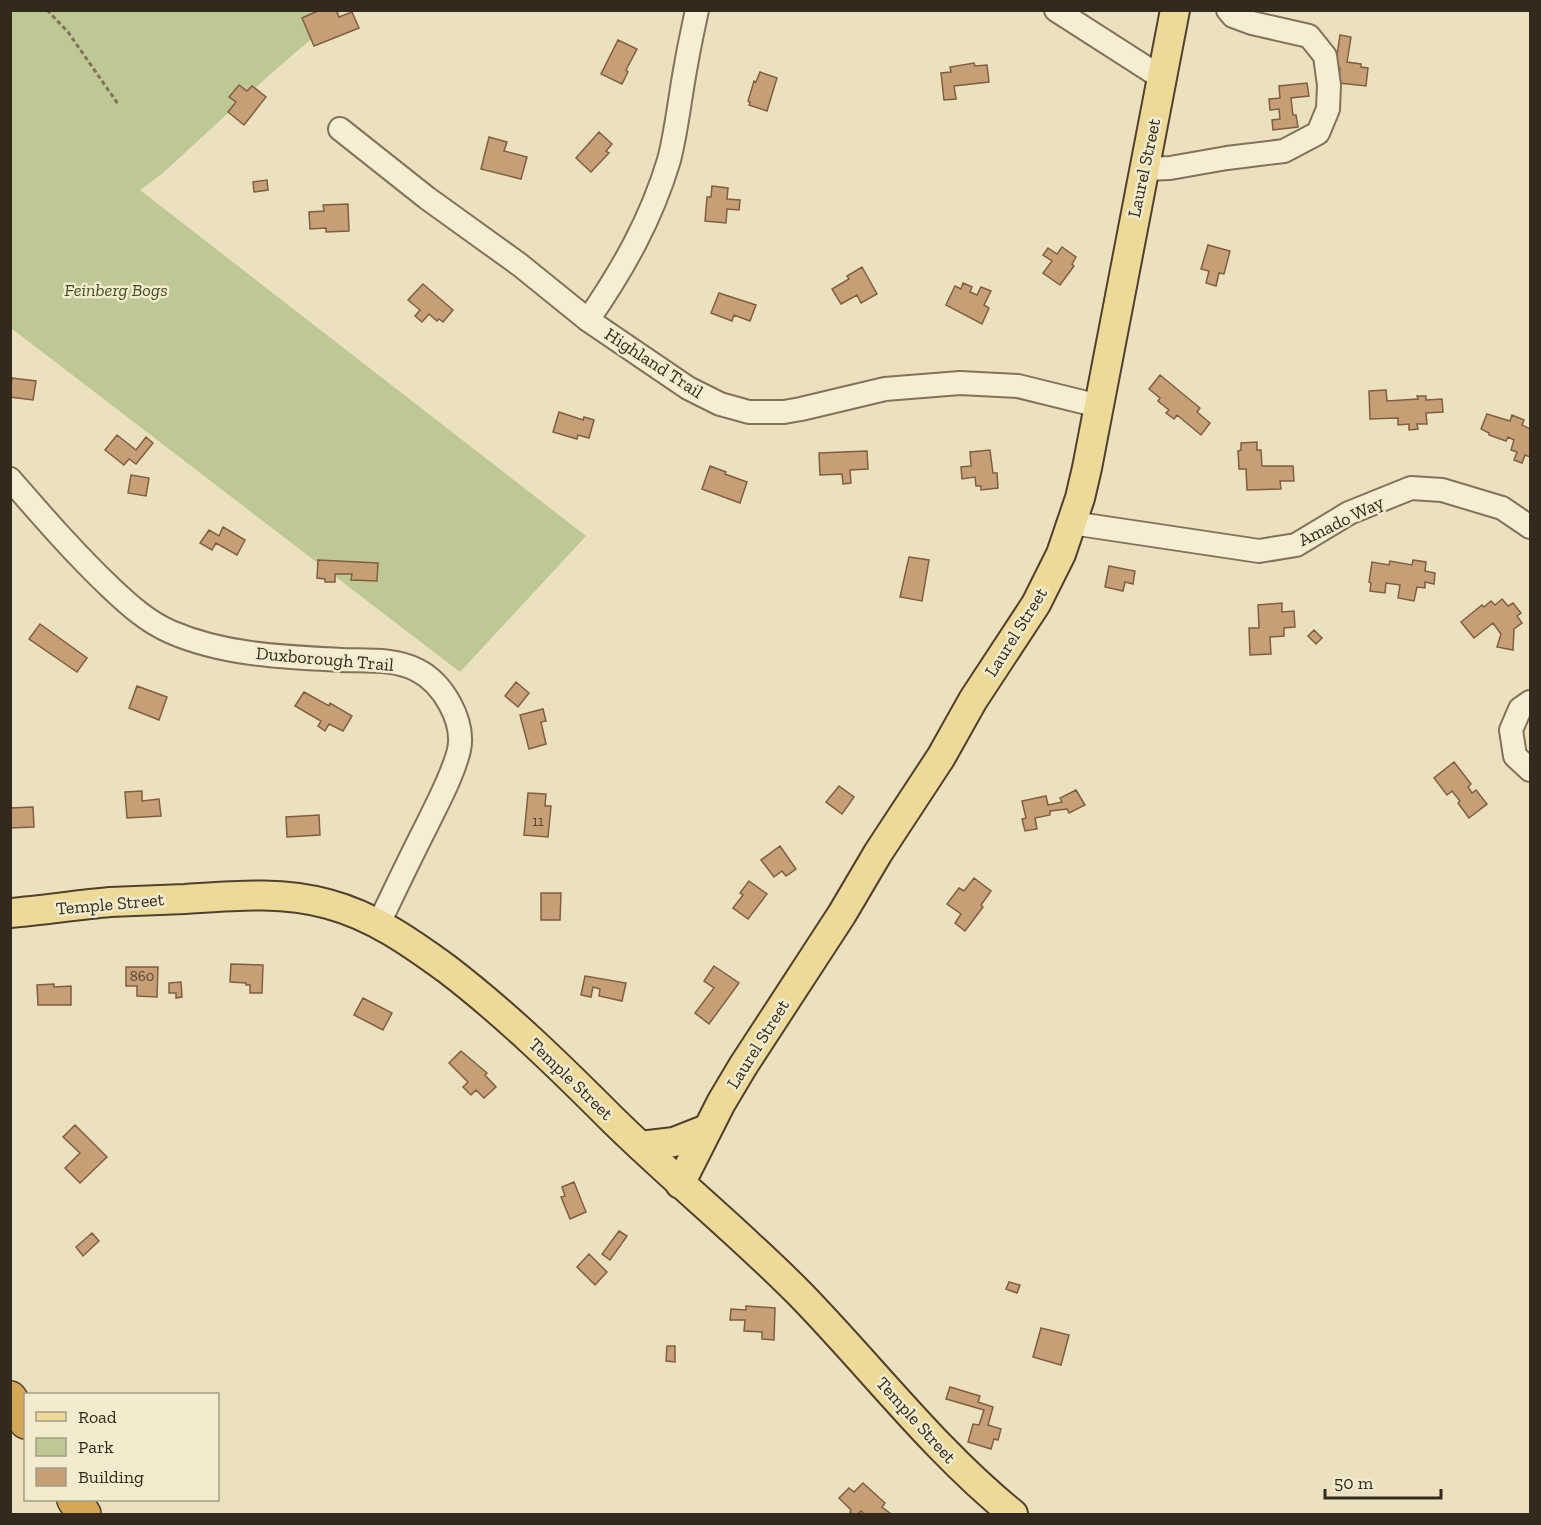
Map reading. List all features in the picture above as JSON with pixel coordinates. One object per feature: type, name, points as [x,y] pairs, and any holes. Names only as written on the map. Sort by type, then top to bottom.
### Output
[{"type":"highway","points":[[10,1398],[24,1419]]},
{"type":"highway","points":[[75,1501],[84,1515]]},
{"type":"main road","name":"Laurel Street","points":[[680,1184],[743,1066],[941,757],[973,700],[1036,603],[1053,572],[1072,523],[1087,468],[1175,10]]},
{"type":"main road","name":"Temple Street","points":[[10,913],[108,903],[260,895],[305,899],[328,904],[379,923],[426,954],[503,1014],[680,1184],[799,1293],[944,1452],[1013,1515]]},
{"type":"main road","points":[[640,1146],[674,1142],[707,1130]]},
{"type":"street","points":[[588,320],[626,263],[657,195],[676,128],[697,10]]},
{"type":"street","points":[[1056,10],[1162,78]]},
{"type":"street","points":[[1144,169],[1170,168],[1284,151],[1318,133],[1328,109],[1329,85],[1325,56],[1309,36],[1252,23],[1233,16],[1228,10]]},
{"type":"street","name":"Highland Trail","points":[[340,129],[427,198],[520,265],[588,320],[688,388],[720,404],[749,412],[801,410],[885,389],[960,383],[1018,386],[1099,406]]},
{"type":"street","name":"Duxborough Trail","points":[[10,479],[42,517],[106,583],[137,612],[170,632],[205,644],[252,653],[396,663],[416,669],[435,685],[458,722],[461,737],[459,752],[438,803],[379,923]]},
{"type":"street","name":"Amado Way","points":[[1072,523],[1259,551],[1296,544],[1349,513],[1411,488],[1442,490],[1502,508],[1530,527]]},
{"type":"street","points":[[1530,702],[1520,709],[1511,730],[1515,756],[1530,770]]},
{"type":"path","points":[[47,10],[68,32],[118,104]]},
{"type":"green space","name":"Feinberg Bogs","points":[[10,11],[340,11],[340,14],[266,78],[163,173],[140,190],[586,536],[460,672],[11,328]]},
{"type":"building","points":[[320,10],[336,10],[339,17],[352,12],[359,28],[314,46],[302,18]]},
{"type":"building","points":[[1340,35],[1351,37],[1347,62],[1361,64],[1361,67],[1368,68],[1366,86],[1339,83],[1340,68],[1332,67],[1333,55],[1337,55]]},
{"type":"building","points":[[618,40],[637,49],[626,70],[628,72],[622,84],[601,74]]},
{"type":"building","points":[[974,63],[975,66],[987,65],[989,82],[954,86],[956,99],[944,100],[941,73],[951,72],[950,67]]},
{"type":"building","points":[[760,72],[777,78],[767,111],[749,105],[748,101],[754,81],[756,82]]},
{"type":"building","points":[[1307,83],[1309,96],[1291,98],[1293,115],[1296,115],[1298,127],[1273,130],[1272,120],[1280,119],[1279,109],[1270,110],[1269,99],[1280,98],[1279,86]]},
{"type":"building","points":[[239,85],[247,91],[252,86],[266,97],[244,125],[228,112],[236,102],[229,97]]},
{"type":"building","points":[[599,132],[612,144],[606,151],[609,153],[591,172],[576,158]]},
{"type":"building","points":[[489,137],[507,142],[504,151],[527,157],[521,179],[481,169]]},
{"type":"building","points":[[267,180],[268,190],[254,192],[253,182]]},
{"type":"building","points":[[712,186],[728,188],[727,199],[740,200],[739,210],[727,209],[726,223],[705,221],[707,197],[711,197]]},
{"type":"building","points":[[348,204],[349,231],[326,232],[326,228],[310,229],[309,212],[324,211],[323,205]]},
{"type":"building","points":[[1208,245],[1230,251],[1224,274],[1219,273],[1216,286],[1206,283],[1209,271],[1201,269]]},
{"type":"building","points":[[1062,247],[1076,257],[1072,264],[1074,266],[1060,285],[1043,273],[1052,261],[1043,255],[1048,248],[1057,254]]},
{"type":"building","points":[[862,267],[877,294],[861,303],[857,295],[841,304],[832,289],[849,279],[847,276]]},
{"type":"building","points":[[963,283],[972,287],[970,292],[977,295],[981,287],[991,291],[984,305],[989,308],[982,324],[946,305],[955,286],[961,289]]},
{"type":"building","points":[[423,284],[453,310],[443,322],[439,319],[437,321],[429,314],[422,322],[415,316],[420,310],[408,300]]},
{"type":"building","points":[[719,293],[756,305],[750,321],[734,315],[732,321],[711,313]]},
{"type":"building","points":[[1160,375],[1200,408],[1197,412],[1210,423],[1201,435],[1177,415],[1174,419],[1166,413],[1169,410],[1149,389]]},
{"type":"building","points":[[12,378],[36,381],[33,400],[10,397]]},
{"type":"building","points":[[1386,390],[1387,401],[1418,399],[1417,396],[1426,396],[1426,400],[1442,399],[1443,412],[1426,413],[1427,424],[1417,424],[1418,429],[1409,430],[1409,424],[1398,425],[1398,418],[1370,419],[1369,391]]},
{"type":"building","points":[[559,412],[583,420],[584,417],[594,420],[589,438],[578,435],[577,439],[553,432]]},
{"type":"building","points":[[1487,414],[1510,421],[1512,415],[1524,420],[1522,425],[1530,429],[1530,457],[1525,455],[1522,463],[1514,460],[1517,452],[1511,450],[1514,440],[1508,437],[1506,441],[1489,435],[1481,429]]},
{"type":"building","points":[[117,435],[136,450],[146,437],[153,443],[136,464],[129,459],[124,465],[105,450]]},
{"type":"building","points":[[1257,442],[1257,450],[1261,450],[1262,466],[1293,466],[1294,481],[1280,481],[1281,489],[1247,490],[1246,469],[1239,469],[1238,451],[1241,450],[1241,443]]},
{"type":"building","points":[[990,450],[993,473],[997,473],[998,488],[981,490],[981,486],[976,486],[975,477],[962,479],[961,467],[971,466],[970,452]]},
{"type":"building","points":[[867,451],[868,469],[850,470],[851,483],[843,484],[842,474],[820,475],[819,453]]},
{"type":"building","points":[[710,466],[747,482],[740,503],[702,489]]},
{"type":"building","points":[[131,475],[149,478],[146,496],[128,493]]},
{"type":"building","points":[[223,527],[245,540],[237,555],[216,543],[212,550],[200,543],[209,530],[219,536]]},
{"type":"building","points":[[909,557],[929,560],[922,601],[900,597]]},
{"type":"building","points":[[318,560],[378,563],[377,581],[351,580],[352,574],[335,574],[335,582],[325,582],[325,579],[317,578]]},
{"type":"building","points":[[1413,560],[1426,562],[1425,571],[1435,573],[1434,584],[1425,582],[1425,588],[1417,587],[1414,601],[1398,598],[1400,585],[1386,583],[1385,593],[1370,591],[1372,562],[1389,565],[1390,561],[1412,565]]},
{"type":"building","points":[[1109,566],[1135,571],[1133,584],[1125,582],[1123,591],[1105,587]]},
{"type":"building","points":[[1502,599],[1508,606],[1513,603],[1521,613],[1517,616],[1522,623],[1514,629],[1513,650],[1497,647],[1501,634],[1493,623],[1474,638],[1461,622],[1482,605],[1484,607],[1491,601],[1495,605]]},
{"type":"building","points":[[1282,603],[1282,612],[1294,611],[1295,627],[1284,628],[1284,636],[1270,637],[1271,654],[1250,655],[1249,628],[1259,628],[1258,605]]},
{"type":"building","points":[[40,624],[87,658],[77,672],[29,639]]},
{"type":"building","points":[[1314,630],[1322,638],[1316,644],[1308,636]]},
{"type":"building","points":[[516,682],[529,693],[518,707],[505,696]]},
{"type":"building","points":[[137,686],[167,697],[159,720],[129,708]]},
{"type":"building","points":[[304,692],[352,716],[343,731],[329,724],[325,731],[318,726],[321,721],[295,706]]},
{"type":"building","points":[[543,709],[546,721],[541,722],[546,744],[529,749],[520,715]]},
{"type":"building","points":[[1454,762],[1471,784],[1468,787],[1472,793],[1476,790],[1487,804],[1469,818],[1452,791],[1447,795],[1434,778]]},
{"type":"building","points":[[839,786],[854,797],[842,814],[826,802]]},
{"type":"building","points":[[1076,790],[1085,805],[1069,813],[1067,809],[1050,811],[1050,815],[1035,818],[1037,829],[1025,831],[1022,819],[1026,818],[1022,801],[1046,796],[1048,805],[1062,802],[1060,798]]},
{"type":"building","points":[[142,791],[142,801],[159,799],[161,816],[127,818],[125,792]]},
{"type":"building","points":[[528,793],[546,794],[545,806],[551,806],[548,837],[524,835]]},
{"type":"building","points":[[33,807],[34,827],[10,828],[10,808]]},
{"type":"building","points":[[319,815],[320,835],[287,837],[286,817]]},
{"type":"building","points":[[780,846],[796,869],[786,876],[782,871],[774,877],[761,860]]},
{"type":"building","points":[[974,878],[991,891],[981,905],[983,907],[965,931],[955,923],[961,914],[947,904],[959,888],[964,891]]},
{"type":"building","points":[[749,881],[767,894],[748,919],[733,908],[743,895],[740,893]]},
{"type":"building","points":[[541,893],[561,893],[560,920],[541,920]]},
{"type":"building","points":[[231,964],[263,965],[262,993],[250,993],[250,985],[246,983],[230,982]]},
{"type":"building","points":[[714,966],[739,983],[709,1024],[695,1013],[714,988],[704,981]]},
{"type":"building","points":[[126,967],[158,967],[157,997],[137,996],[137,986],[126,986]]},
{"type":"building","points":[[585,976],[626,983],[622,1001],[599,996],[600,989],[593,987],[591,997],[581,995]]},
{"type":"building","points":[[181,982],[182,997],[176,998],[176,993],[169,993],[169,983]]},
{"type":"building","points":[[54,984],[54,987],[71,986],[71,1005],[38,1005],[37,985]]},
{"type":"building","points":[[363,998],[392,1013],[383,1030],[354,1015]]},
{"type":"building","points":[[461,1051],[487,1073],[485,1075],[496,1087],[484,1098],[476,1090],[471,1095],[463,1087],[468,1082],[449,1063]]},
{"type":"building","points":[[75,1125],[107,1157],[80,1183],[65,1168],[80,1153],[63,1137]]},
{"type":"building","points":[[574,1182],[586,1212],[570,1219],[561,1197],[565,1196],[562,1187]]},
{"type":"building","points":[[619,1231],[627,1236],[610,1260],[602,1254]]},
{"type":"building","points":[[92,1233],[99,1241],[83,1256],[76,1247]]},
{"type":"building","points":[[589,1254],[607,1272],[595,1285],[577,1267]]},
{"type":"building","points":[[1009,1282],[1020,1285],[1017,1293],[1006,1289]]},
{"type":"building","points":[[746,1306],[775,1308],[774,1340],[762,1339],[762,1332],[744,1331],[745,1320],[730,1320],[731,1309],[746,1310]]},
{"type":"building","points":[[1041,1328],[1069,1335],[1061,1365],[1033,1357]]},
{"type":"building","points":[[667,1346],[675,1346],[675,1362],[666,1361]]},
{"type":"building","points":[[950,1387],[980,1396],[978,1402],[993,1407],[988,1425],[1001,1429],[998,1440],[994,1439],[991,1449],[968,1442],[973,1424],[979,1425],[984,1410],[946,1399]]},
{"type":"building","points":[[863,1483],[885,1503],[882,1507],[891,1514],[864,1514],[861,1511],[858,1514],[852,1514],[850,1512],[851,1510],[839,1498],[849,1488],[854,1492]]}]
